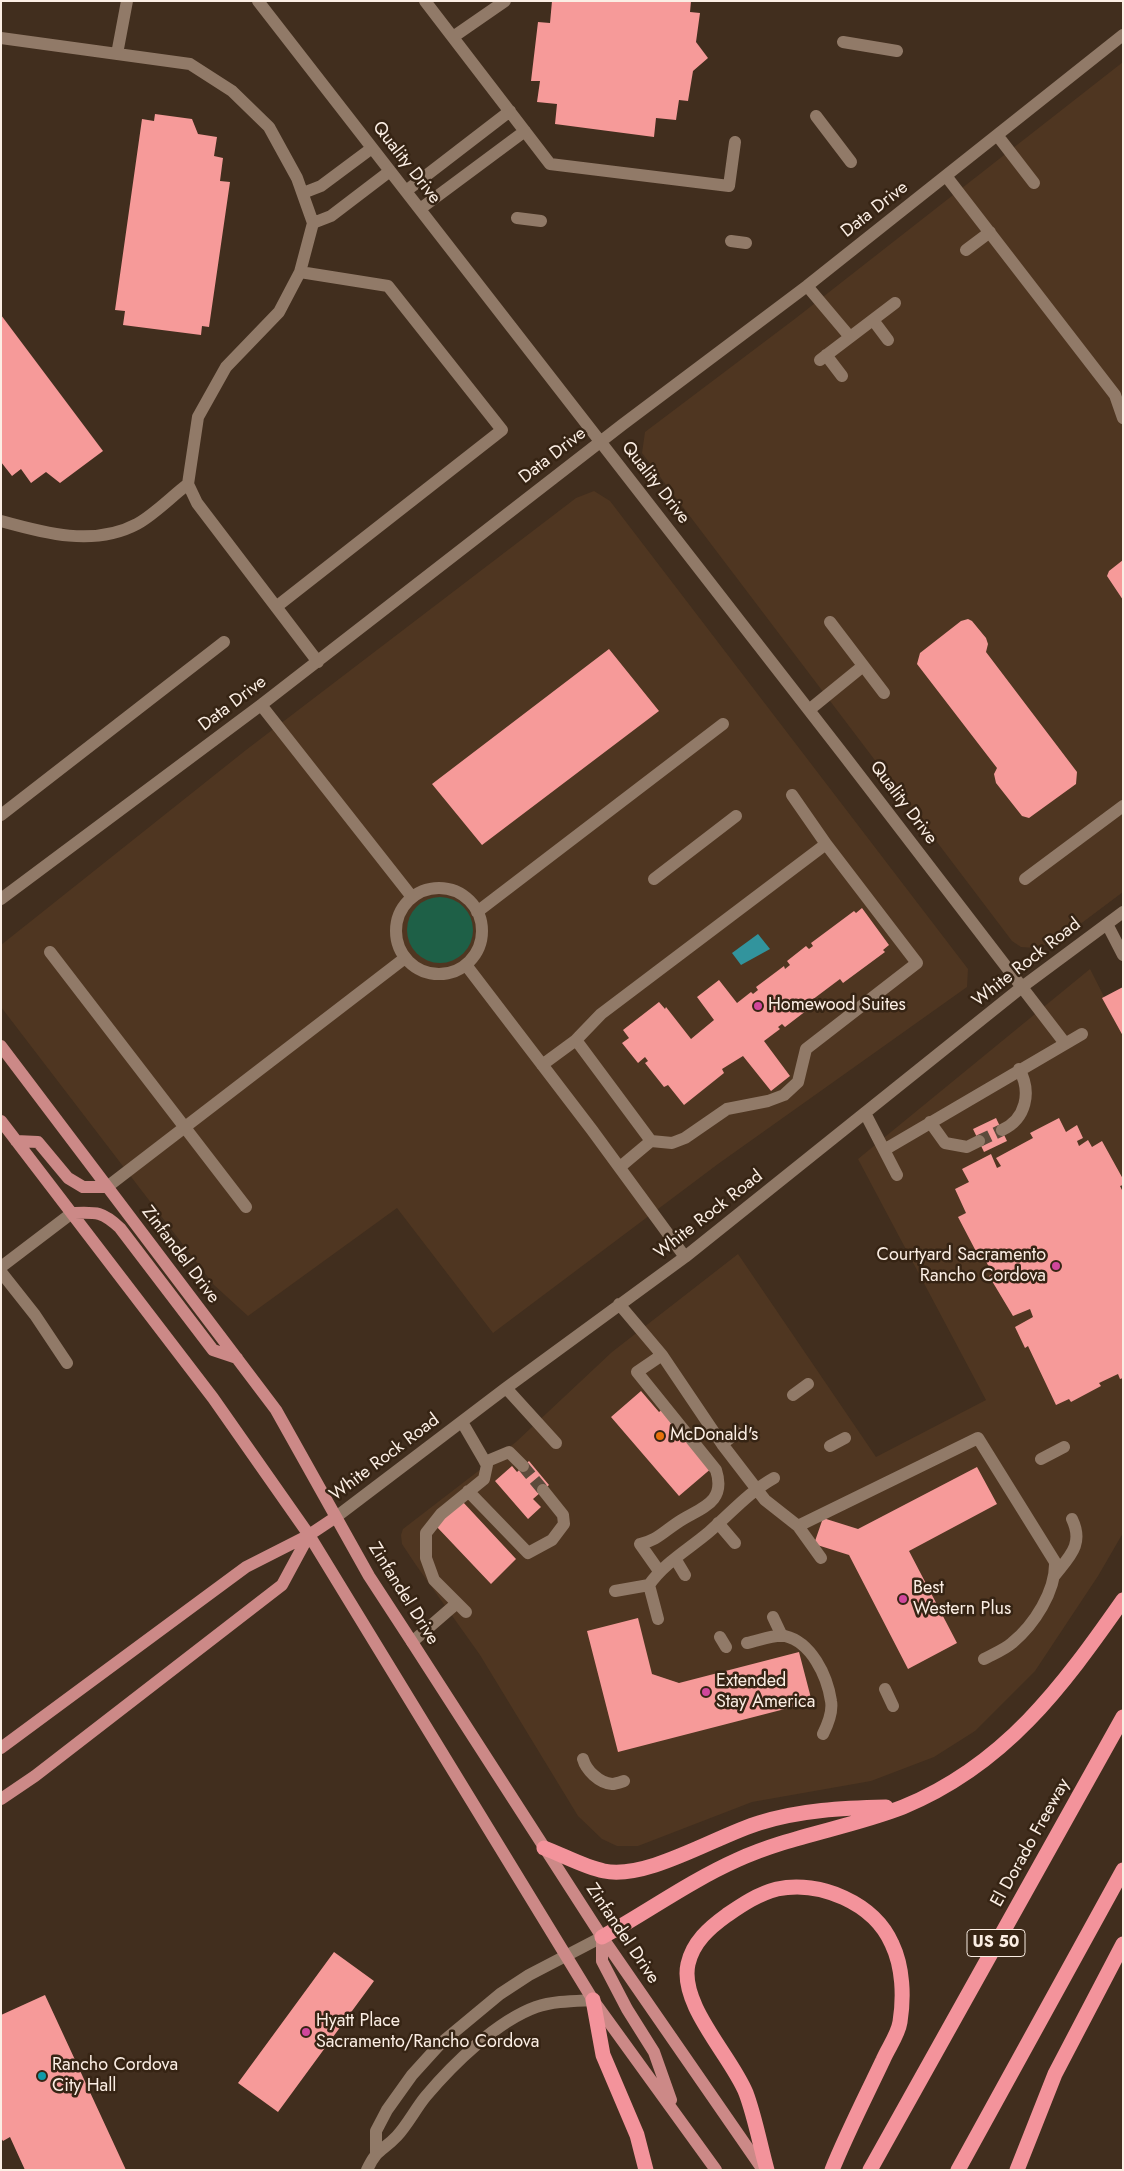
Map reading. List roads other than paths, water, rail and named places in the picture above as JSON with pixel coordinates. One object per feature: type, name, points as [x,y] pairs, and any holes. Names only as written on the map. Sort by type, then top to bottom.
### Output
[{"type":"highway","points":[[602,1937],[710,1872],[738,1859],[765,1848],[834,1830],[903,1807],[955,1779],[1007,1743],[1032,1719],[1073,1671],[1123,1600]]},
{"type":"highway","name":"El Dorado Freeway","points":[[870,2170],[1123,1717]]},
{"type":"highway","points":[[544,1848],[605,1871],[639,1870],[729,1832],[761,1822],[826,1809],[903,1807]]},
{"type":"highway","points":[[958,2170],[1123,1870]]},
{"type":"highway","points":[[765,2170],[746,2092],[700,2016],[688,1985],[688,1964],[698,1942],[709,1928],[744,1903],[760,1894],[779,1889],[802,1887],[822,1889],[844,1897],[879,1924],[892,1943],[900,1966],[900,2024],[832,2170]]},
{"type":"highway","points":[[1017,2170],[1055,2074],[1123,1944]]},
{"type":"highway","points":[[593,2000],[603,2055],[631,2119],[646,2170]]},
{"type":"main road","name":"Zinfandel Drive","points":[[1,1046],[276,1410],[369,1576],[544,1848],[602,1937],[765,2170]]},
{"type":"main road","points":[[1,1121],[213,1398],[309,1535],[593,2000],[716,2170]]},
{"type":"main road","points":[[16,1141],[38,1142],[68,1178],[83,1187],[107,1187]]},
{"type":"main road","points":[[72,1213],[95,1212],[107,1216],[120,1228],[213,1350],[237,1358]]},
{"type":"main road","name":"White Rock Road","points":[[1,1748],[246,1567],[309,1535],[336,1517]]},
{"type":"main road","name":"White Rock Road","points":[[1,1799],[35,1776],[282,1585],[309,1535]]},
{"type":"main road","points":[[602,1937],[602,1961],[627,2008],[654,2052],[676,2114]]},
{"type":"street","points":[[117,54],[127,1]]},
{"type":"street","name":"Quality Drive","points":[[258,1],[601,441],[1064,1042]]},
{"type":"street","points":[[425,1],[550,164],[729,186],[735,142]]},
{"type":"street","points":[[453,37],[505,1]]},
{"type":"street","name":"Data Drive","points":[[1,898],[318,662],[601,441],[807,286],[1123,35]]},
{"type":"street","points":[[1,38],[190,64],[232,91],[269,127],[297,178],[313,223],[300,272],[279,312],[226,367],[198,417],[188,484],[197,503],[318,662]]},
{"type":"street","points":[[843,42],[897,51]]},
{"type":"street","points":[[406,191],[510,111]]},
{"type":"street","points":[[816,116],[851,162]]},
{"type":"street","points":[[420,209],[525,132]]},
{"type":"street","points":[[997,135],[1034,183]]},
{"type":"street","points":[[303,194],[320,186],[372,148]]},
{"type":"street","points":[[313,223],[331,216],[390,171]]},
{"type":"street","points":[[946,176],[1115,395],[1123,418]]},
{"type":"street","points":[[517,218],[541,221]]},
{"type":"street","points":[[966,250],[990,232]]},
{"type":"street","points":[[730,241],[746,243]]},
{"type":"street","points":[[276,606],[502,430],[388,286],[300,272]]},
{"type":"street","points":[[807,286],[850,337]]},
{"type":"street","points":[[842,376],[823,358],[895,303]]},
{"type":"street","points":[[873,320],[888,340]]},
{"type":"street","points":[[1,520],[52,535],[102,535],[137,524],[188,484]]},
{"type":"street","points":[[830,622],[884,693]]},
{"type":"street","points":[[1,815],[224,642]]},
{"type":"street","points":[[808,710],[864,666]]},
{"type":"street","points":[[261,705],[412,897]]},
{"type":"street","points":[[477,912],[723,724]]},
{"type":"street","points":[[620,1167],[651,1141],[672,1143],[685,1138],[727,1109],[768,1101],[784,1095],[798,1082],[806,1049],[916,963],[826,844],[792,795]]},
{"type":"street","points":[[1026,879],[1123,806]]},
{"type":"street","points":[[654,879],[736,816]]},
{"type":"street","points":[[542,1065],[576,1040],[601,1014],[826,844]]},
{"type":"street","points":[[444,888],[460,893],[473,904],[477,912],[481,919],[482,936],[477,952],[466,965],[451,973],[434,974],[418,969],[405,958],[397,943],[396,926],[401,910],[412,897],[427,889],[444,888]]},
{"type":"street","name":"White Rock Road","points":[[336,1517],[506,1388],[685,1257],[1022,987],[1123,912]]},
{"type":"street","points":[[1106,924],[1123,955]]},
{"type":"street","points":[[50,952],[246,1207]]},
{"type":"street","points":[[107,1187],[405,958]]},
{"type":"street","points":[[466,965],[620,1167],[685,1257]]},
{"type":"street","points":[[884,1150],[1064,1042],[1082,1034]]},
{"type":"street","points":[[576,1040],[651,1141]]},
{"type":"street","points":[[1002,1130],[1014,1124],[1025,1102],[1025,1080],[1019,1069]]},
{"type":"street","points":[[866,1113],[897,1175]]},
{"type":"street","points":[[930,1122],[945,1143],[967,1147],[980,1141]]},
{"type":"street","points":[[1,1267],[72,1213]]},
{"type":"street","points":[[1,1272],[35,1314],[67,1363]]},
{"type":"street","points":[[619,1304],[662,1356],[722,1444],[765,1500],[798,1526],[821,1558]]},
{"type":"street","points":[[659,1571],[640,1544],[655,1540],[670,1528],[701,1511],[719,1491],[720,1482],[716,1470],[637,1372],[662,1356]]},
{"type":"street","points":[[793,1395],[808,1384]]},
{"type":"street","points":[[506,1388],[556,1443]]},
{"type":"street","points":[[462,1422],[487,1465],[484,1479],[441,1514],[426,1533],[426,1558],[434,1580],[466,1612]]},
{"type":"street","points":[[722,1444],[737,1433]]},
{"type":"street","points":[[830,1446],[845,1438]]},
{"type":"street","points":[[798,1526],[978,1438],[1055,1562],[1055,1576]]},
{"type":"street","points":[[1041,1459],[1064,1447]]},
{"type":"street","points":[[485,1462],[509,1452],[523,1466]]},
{"type":"street","points":[[615,1591],[649,1585],[659,1571],[676,1560],[756,1488],[774,1478]]},
{"type":"street","points":[[468,1491],[528,1553],[552,1540],[564,1524],[563,1515],[544,1490]]},
{"type":"street","points":[[984,1659],[1010,1645],[1030,1627],[1055,1576],[1075,1550],[1077,1530],[1072,1519]]},
{"type":"street","points":[[718,1523],[734,1543]]},
{"type":"street","points":[[676,1560],[685,1575]]},
{"type":"street","points":[[649,1585],[658,1619]]},
{"type":"street","points":[[412,1642],[457,1603]]},
{"type":"street","points":[[773,1617],[782,1636]]},
{"type":"street","points":[[747,1643],[782,1636],[799,1641],[818,1663],[832,1702],[829,1722],[823,1734]]},
{"type":"street","points":[[885,1689],[894,1706]]},
{"type":"street","points":[[583,1758],[585,1767],[595,1776],[613,1784],[624,1781]]},
{"type":"street","points":[[376,2153],[376,2131],[387,2110],[412,2075],[441,2043],[500,1994],[529,1975],[567,1957],[602,1937]]},
{"type":"street","points":[[367,2170],[376,2153],[396,2137],[426,2096],[453,2067],[486,2038],[518,2015],[545,2004],[593,2000]]},
{"type":"water","points":[[758,934],[770,949],[741,965],[732,953]]},
{"type":"tunnel","points":[[979,1141],[1002,1130]]},
{"type":"tunnel","points":[[523,1466],[543,1490]]},
{"type":"place","name":"Homewood Suites","points":[[758,1006]]},
{"type":"place","name":"Courtyard Sacramento Rancho Cordova","points":[[1056,1266]]},
{"type":"place","name":"McDonald's","points":[[660,1436]]},
{"type":"place","name":"Best Western Plus","points":[[903,1599]]},
{"type":"place","name":"Extended Stay America","points":[[706,1692]]},
{"type":"place","name":"Hyatt Place Sacramento/Rancho Cordova","points":[[306,2032]]},
{"type":"place","name":"Rancho Cordova City Hall","points":[[42,2076]]}]
